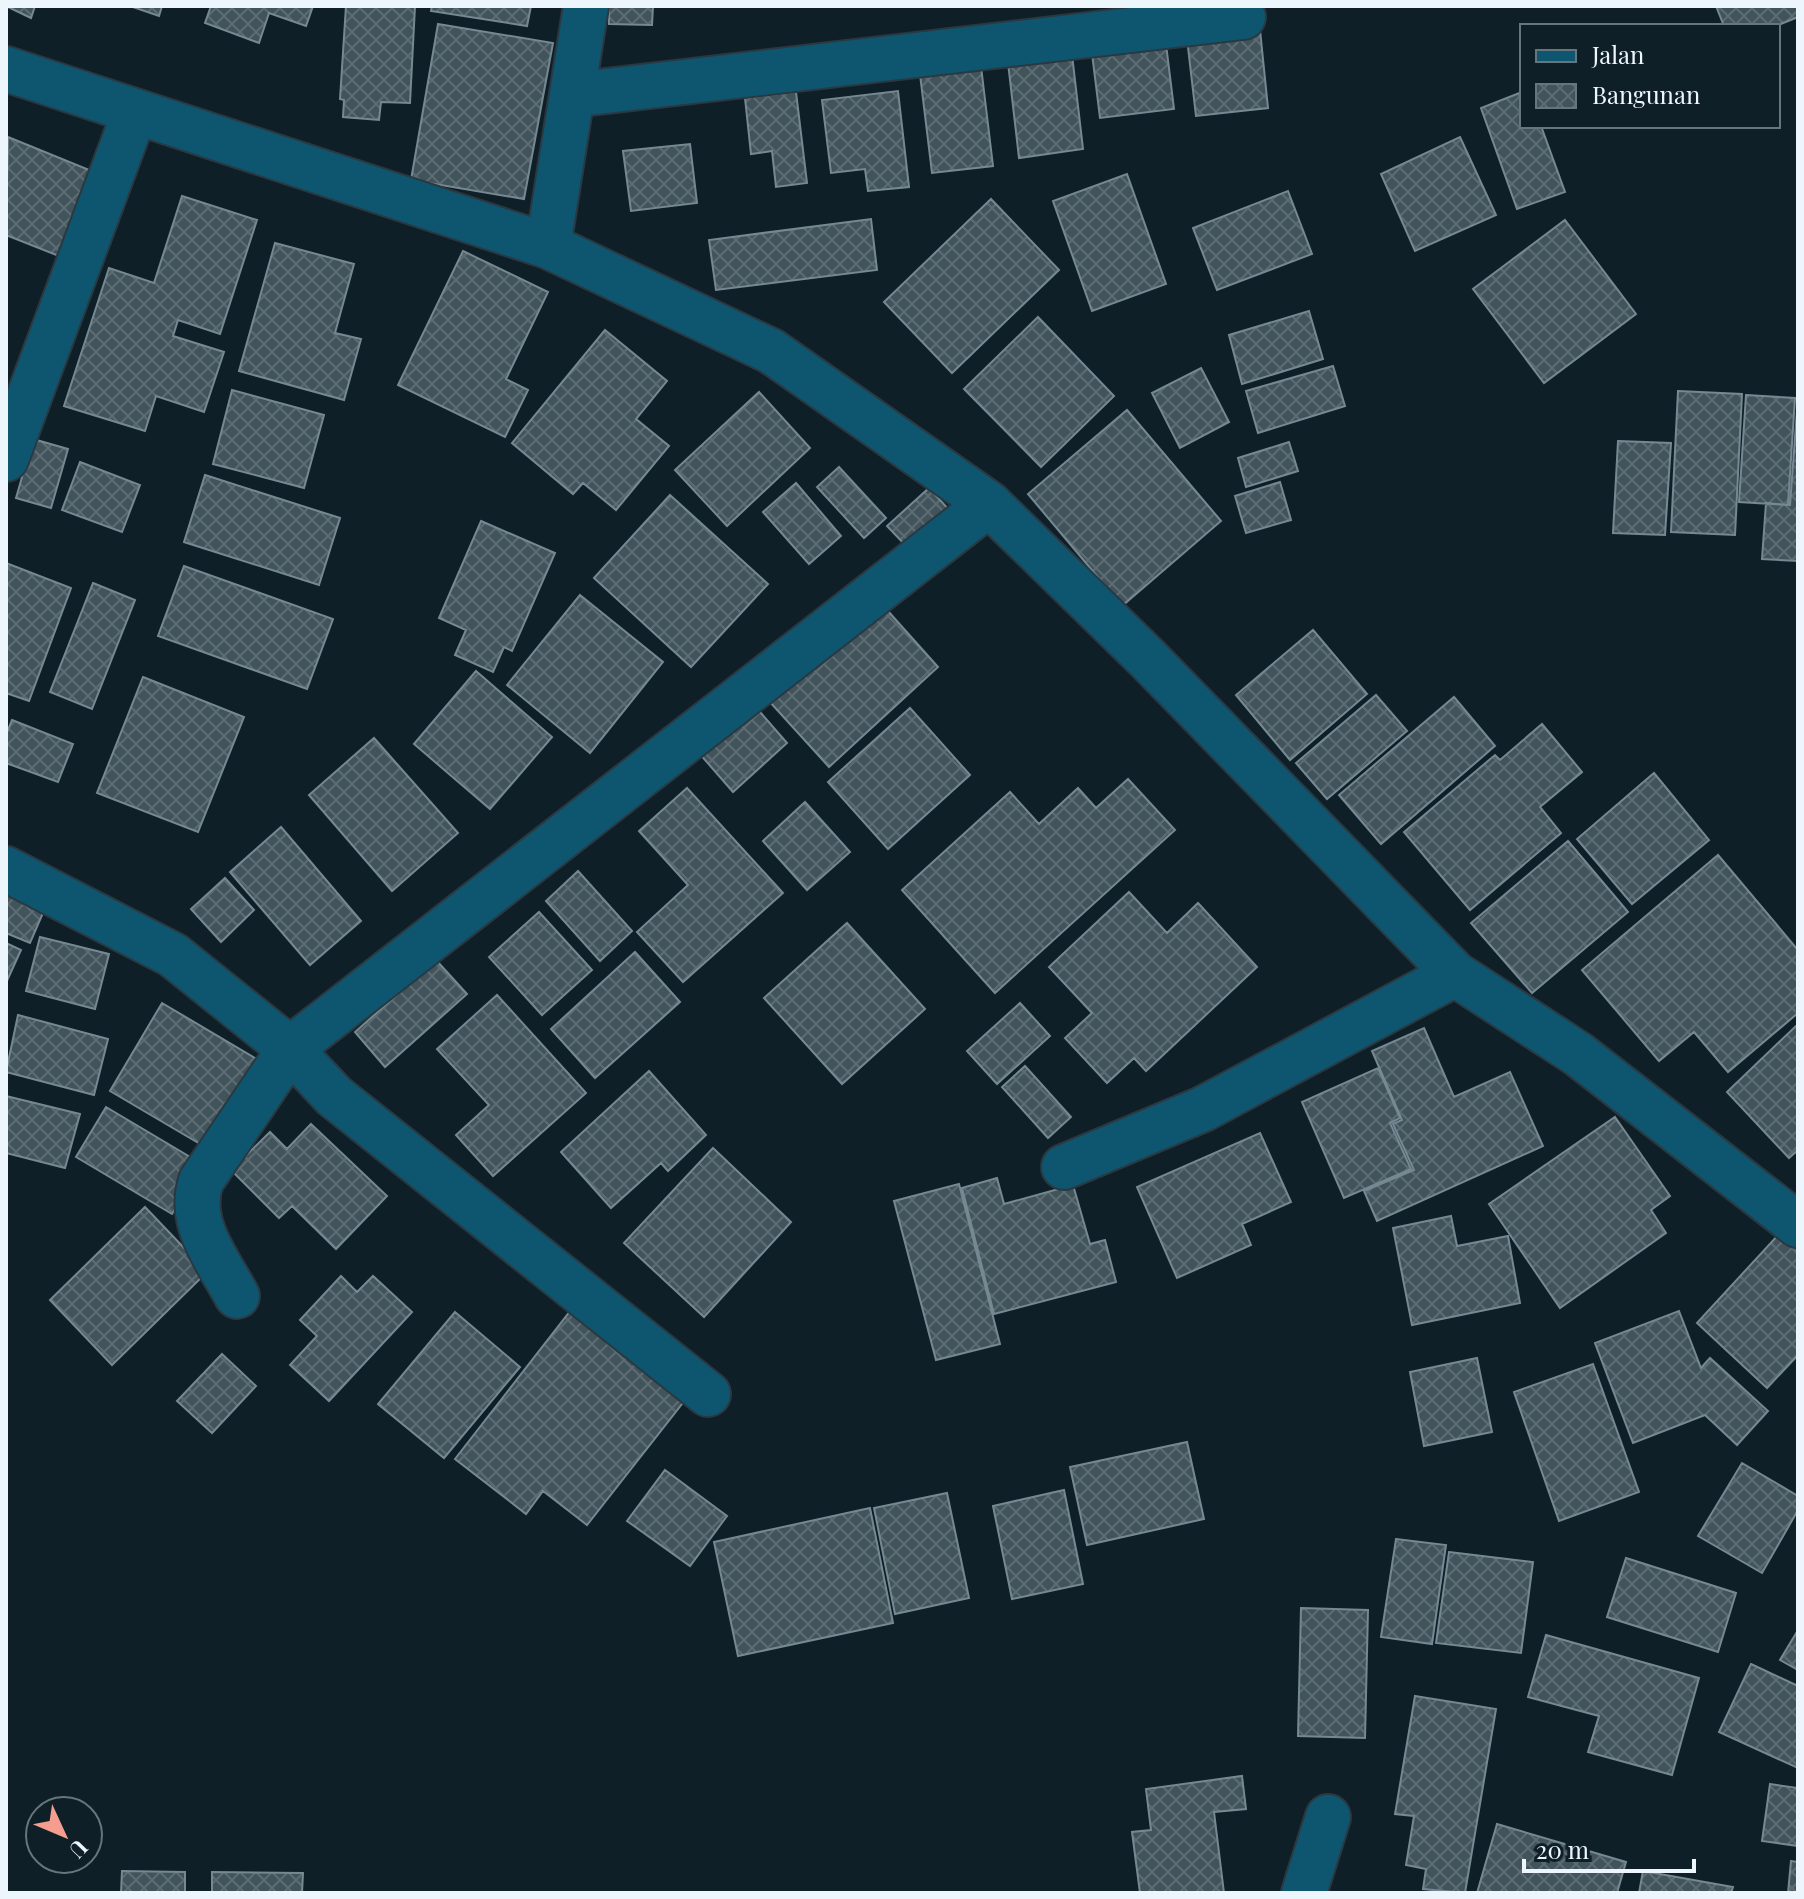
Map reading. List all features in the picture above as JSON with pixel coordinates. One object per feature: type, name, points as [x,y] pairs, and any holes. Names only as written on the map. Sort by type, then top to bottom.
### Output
[{"type":"street","points":[[548,246],[586,6]]},
{"type":"street","points":[[572,95],[1243,17]]},
{"type":"street","points":[[6,69],[548,246],[771,351],[989,504],[1148,659],[1455,974],[1578,1054],[1798,1225]]},
{"type":"street","points":[[6,459],[135,112]]},
{"type":"street","points":[[237,1296],[198,1222],[194,1202],[201,1181],[290,1049],[989,504]]},
{"type":"street","points":[[6,869],[173,955],[290,1049],[334,1096],[708,1394]]},
{"type":"street","points":[[1064,1167],[1203,1109],[1455,974]]},
{"type":"street","points":[[1304,1893],[1328,1817]]},
{"type":"building","points":[[6,6],[35,6],[31,18]]},
{"type":"building","points":[[130,6],[162,6],[159,16]]},
{"type":"building","points":[[211,6],[313,6],[306,26],[269,13],[259,43],[205,23]]},
{"type":"building","points":[[346,6],[415,6],[410,103],[381,102],[379,120],[343,117],[344,100],[340,99]]},
{"type":"building","points":[[432,6],[531,6],[527,26],[431,11]]},
{"type":"building","points":[[609,6],[653,6],[652,25],[609,24]]},
{"type":"building","points":[[1716,6],[1798,6],[1798,17],[1780,24],[1723,24]]},
{"type":"building","points":[[1259,20],[1268,108],[1196,116],[1186,30]]},
{"type":"building","points":[[438,24],[553,43],[524,199],[411,180]]},
{"type":"building","points":[[1165,36],[1174,109],[1100,118],[1091,45]]},
{"type":"building","points":[[1071,46],[1083,149],[1019,158],[1007,54]]},
{"type":"building","points":[[980,58],[993,166],[932,173],[919,66]]},
{"type":"building","points":[[898,91],[909,187],[868,191],[865,169],[831,173],[822,100]]},
{"type":"building","points":[[796,92],[807,183],[776,187],[772,151],[751,154],[745,98]]},
{"type":"building","points":[[1520,93],[1520,128],[1542,128],[1565,192],[1517,209],[1481,108]]},
{"type":"building","points":[[8,137],[104,176],[69,260],[6,235]]},
{"type":"building","points":[[1460,137],[1496,215],[1415,251],[1381,174]]},
{"type":"building","points":[[690,144],[697,203],[631,211],[623,151]]},
{"type":"building","points":[[1127,174],[1166,284],[1092,311],[1053,201]]},
{"type":"building","points":[[1288,191],[1312,254],[1217,290],[1193,228]]},
{"type":"building","points":[[182,196],[257,220],[220,334],[178,320],[173,336],[224,352],[204,412],[156,396],[145,431],[64,406],[109,268],[154,283]]},
{"type":"building","points":[[991,199],[1059,270],[952,373],[884,302]]},
{"type":"building","points":[[871,219],[877,270],[716,290],[709,240]]},
{"type":"building","points":[[1565,220],[1636,314],[1544,383],[1473,289]]},
{"type":"building","points":[[275,243],[354,264],[335,333],[361,339],[344,400],[239,371]]},
{"type":"building","points":[[463,251],[548,292],[506,379],[528,390],[505,437],[398,385]]},
{"type":"building","points":[[1309,311],[1323,359],[1242,384],[1229,335]]},
{"type":"building","points":[[1038,317],[1114,396],[1041,467],[964,389]]},
{"type":"building","points":[[605,330],[667,381],[636,419],[669,446],[616,510],[583,483],[573,494],[512,443]]},
{"type":"building","points":[[1333,366],[1345,406],[1258,433],[1246,391]]},
{"type":"building","points":[[1201,368],[1229,422],[1180,448],[1152,393]]},
{"type":"building","points":[[232,390],[324,415],[304,488],[213,464]]},
{"type":"building","points":[[1678,391],[1742,394],[1735,535],[1671,532]]},
{"type":"building","points":[[759,392],[810,448],[727,526],[675,470]]},
{"type":"building","points":[[1746,395],[1795,398],[1788,505],[1739,502]]},
{"type":"building","points":[[1798,397],[1798,561],[1762,559],[1766,503],[1790,505]]},
{"type":"building","points":[[1127,410],[1221,521],[1122,606],[1028,494]]},
{"type":"building","points":[[33,439],[68,449],[51,508],[16,498]]},
{"type":"building","points":[[1618,441],[1671,443],[1665,535],[1613,533]]},
{"type":"building","points":[[1289,442],[1298,471],[1246,487],[1238,458]]},
{"type":"building","points":[[80,462],[140,485],[122,532],[62,510]]},
{"type":"building","points":[[839,467],[886,518],[864,538],[817,487]]},
{"type":"building","points":[[205,475],[340,518],[319,585],[184,542]]},
{"type":"building","points":[[1280,482],[1291,520],[1246,533],[1235,496]]},
{"type":"building","points":[[796,483],[841,536],[809,564],[763,512]]},
{"type":"building","points":[[929,488],[951,512],[910,550],[887,526]]},
{"type":"building","points":[[670,495],[768,584],[691,667],[594,578]]},
{"type":"building","points":[[481,521],[555,553],[512,651],[504,647],[493,672],[455,655],[466,630],[439,618]]},
{"type":"building","points":[[6,563],[71,588],[29,701],[6,693]]},
{"type":"building","points":[[184,566],[333,619],[307,689],[158,636]]},
{"type":"building","points":[[93,583],[135,600],[92,709],[50,692]]},
{"type":"building","points":[[580,595],[663,662],[590,753],[507,685]]},
{"type":"building","points":[[879,601],[938,667],[829,767],[769,701]]},
{"type":"building","points":[[1313,630],[1367,694],[1290,760],[1236,695]]},
{"type":"building","points":[[476,671],[552,737],[490,809],[414,744]]},
{"type":"building","points":[[143,677],[244,717],[198,832],[97,793]]},
{"type":"building","points":[[1376,695],[1407,731],[1327,799],[1296,763]]},
{"type":"building","points":[[747,697],[787,743],[733,792],[692,745]]},
{"type":"building","points":[[1454,697],[1495,746],[1381,844],[1339,795]]},
{"type":"building","points":[[910,708],[970,775],[888,849],[828,782]]},
{"type":"building","points":[[12,720],[73,744],[58,782],[6,763],[6,735]]},
{"type":"building","points":[[1542,724],[1582,772],[1540,807],[1561,833],[1470,910],[1404,832],[1495,755],[1500,760]]},
{"type":"building","points":[[374,738],[458,833],[392,891],[309,795]]},
{"type":"building","points":[[1654,773],[1709,840],[1632,904],[1577,839]]},
{"type":"building","points":[[1128,779],[1175,830],[995,993],[902,890],[1010,792],[1039,824],[1078,788],[1096,808]]},
{"type":"building","points":[[687,788],[783,893],[683,982],[637,932],[688,885],[639,831]]},
{"type":"building","points":[[805,802],[850,852],[807,890],[763,841]]},
{"type":"building","points":[[281,827],[361,921],[310,965],[230,872]]},
{"type":"building","points":[[1568,841],[1628,912],[1532,993],[1471,923]]},
{"type":"building","points":[[1718,855],[1798,950],[1798,1013],[1728,1072],[1694,1032],[1659,1061],[1582,970]]},
{"type":"building","points":[[578,871],[632,931],[600,961],[546,901]]},
{"type":"building","points":[[225,878],[254,910],[221,942],[191,909]]},
{"type":"building","points":[[12,883],[49,899],[30,943],[6,933],[6,896]]},
{"type":"building","points":[[1129,892],[1167,933],[1198,903],[1257,967],[1146,1071],[1134,1058],[1107,1083],[1065,1038],[1092,1013],[1049,967]]},
{"type":"building","points":[[539,912],[592,970],[542,1015],[489,957]]},
{"type":"building","points":[[847,923],[925,1009],[842,1084],[764,998]]},
{"type":"building","points":[[40,937],[109,954],[95,1009],[26,991]]},
{"type":"building","points":[[6,943],[21,950],[6,983]]},
{"type":"building","points":[[635,952],[680,1002],[595,1078],[551,1029]]},
{"type":"building","points":[[436,960],[467,994],[385,1067],[355,1032]]},
{"type":"building","points":[[497,995],[586,1093],[493,1176],[456,1135],[489,1105],[437,1049]]},
{"type":"building","points":[[162,1003],[270,1067],[217,1154],[110,1091]]},
{"type":"building","points":[[1020,1003],[1050,1036],[997,1084],[967,1051]]},
{"type":"building","points":[[18,1015],[108,1039],[94,1095],[6,1072]]},
{"type":"building","points":[[1798,1024],[1798,1150],[1789,1158],[1727,1092]]},
{"type":"building","points":[[1424,1028],[1454,1097],[1510,1072],[1543,1146],[1377,1221],[1364,1191],[1414,1170],[1393,1124],[1402,1120],[1372,1051]]},
{"type":"building","points":[[1025,1066],[1071,1117],[1048,1138],[1002,1087]]},
{"type":"building","points":[[1378,1068],[1400,1118],[1390,1123],[1411,1169],[1344,1198],[1302,1102]]},
{"type":"building","points":[[649,1071],[706,1135],[668,1171],[661,1163],[611,1208],[561,1152]]},
{"type":"building","points":[[6,1096],[80,1114],[65,1168],[6,1153]]},
{"type":"building","points":[[106,1107],[202,1164],[172,1214],[76,1157]]},
{"type":"building","points":[[1615,1117],[1670,1196],[1651,1210],[1666,1233],[1560,1308],[1489,1204]]},
{"type":"building","points":[[311,1124],[387,1196],[336,1249],[292,1206],[279,1218],[231,1170],[270,1132],[287,1149]]},
{"type":"building","points":[[1260,1133],[1291,1202],[1242,1224],[1251,1245],[1177,1278],[1137,1187]]},
{"type":"building","points":[[713,1148],[791,1222],[704,1317],[624,1243]]},
{"type":"building","points":[[997,1178],[1004,1204],[1073,1185],[1090,1244],[1105,1240],[1116,1282],[994,1314],[962,1188]]},
{"type":"building","points":[[959,1184],[1000,1344],[936,1360],[894,1201]]},
{"type":"building","points":[[145,1207],[207,1272],[112,1365],[50,1300]]},
{"type":"building","points":[[1451,1216],[1457,1246],[1508,1236],[1520,1303],[1412,1325],[1393,1228]]},
{"type":"building","points":[[1791,1221],[1798,1228],[1798,1355],[1767,1388],[1697,1323]]},
{"type":"building","points":[[341,1276],[357,1292],[373,1276],[412,1312],[329,1401],[290,1365],[317,1336],[300,1320]]},
{"type":"building","points":[[578,1301],[693,1390],[587,1525],[543,1491],[526,1514],[455,1459]]},
{"type":"building","points":[[1679,1311],[1701,1368],[1710,1358],[1768,1411],[1737,1445],[1705,1415],[1633,1443],[1595,1343]]},
{"type":"building","points":[[455,1312],[520,1367],[444,1458],[378,1404]]},
{"type":"building","points":[[222,1354],[256,1386],[212,1433],[177,1401]]},
{"type":"building","points":[[1477,1358],[1492,1432],[1424,1446],[1410,1372]]},
{"type":"building","points":[[1593,1364],[1639,1492],[1559,1521],[1514,1392]]},
{"type":"building","points":[[1187,1442],[1204,1519],[1087,1545],[1070,1467]]},
{"type":"building","points":[[1742,1463],[1798,1496],[1798,1510],[1762,1573],[1698,1536]]},
{"type":"building","points":[[665,1470],[727,1516],[690,1566],[627,1521]]},
{"type":"building","points":[[1064,1490],[1083,1584],[1012,1599],[993,1506]]},
{"type":"building","points":[[947,1493],[969,1598],[895,1614],[874,1508]]},
{"type":"building","points":[[870,1508],[893,1623],[738,1656],[714,1542]]},
{"type":"building","points":[[1396,1539],[1446,1545],[1432,1644],[1381,1637]]},
{"type":"building","points":[[1449,1552],[1533,1562],[1521,1653],[1436,1643]]},
{"type":"building","points":[[1626,1558],[1736,1593],[1718,1652],[1607,1617]]},
{"type":"building","points":[[1301,1608],[1368,1610],[1365,1738],[1298,1736]]},
{"type":"building","points":[[1798,1630],[1798,1670],[1780,1660]]},
{"type":"building","points":[[1546,1635],[1699,1678],[1672,1775],[1588,1752],[1599,1716],[1528,1697]]},
{"type":"building","points":[[1751,1664],[1798,1686],[1798,1768],[1719,1732]]},
{"type":"building","points":[[1415,1696],[1496,1709],[1465,1893],[1423,1889],[1426,1869],[1406,1865],[1414,1816],[1395,1814]]},
{"type":"building","points":[[1242,1776],[1246,1809],[1214,1812],[1224,1893],[1140,1893],[1132,1832],[1151,1830],[1146,1789]]},
{"type":"building","points":[[1770,1784],[1798,1788],[1798,1846],[1762,1841]]},
{"type":"building","points":[[1497,1824],[1626,1862],[1617,1893],[1477,1893]]},
{"type":"building","points":[[1791,1861],[1798,1862],[1798,1893],[1788,1893]]},
{"type":"building","points":[[122,1871],[185,1872],[185,1893],[121,1893]]},
{"type":"building","points":[[1643,1871],[1733,1887],[1731,1893],[1639,1893]]},
{"type":"building","points":[[212,1872],[303,1873],[302,1893],[212,1893]]}]
